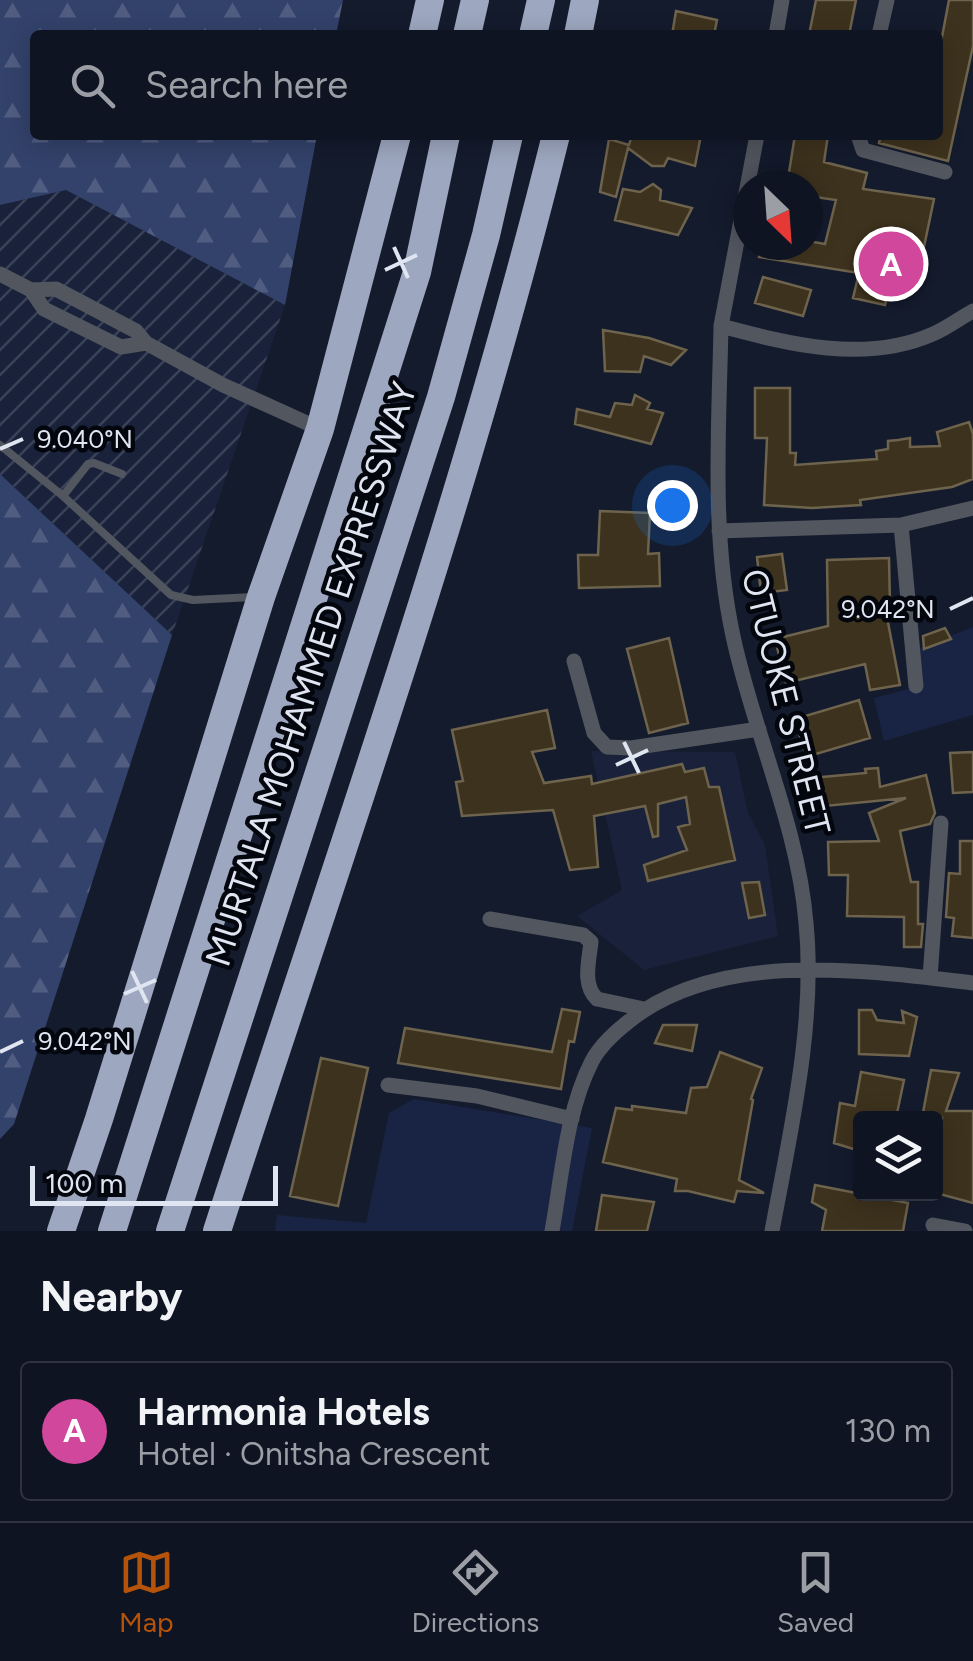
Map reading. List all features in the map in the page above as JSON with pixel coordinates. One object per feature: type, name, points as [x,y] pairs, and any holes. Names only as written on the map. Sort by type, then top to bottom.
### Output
[{"type":"highway","points":[[423,30],[430,0]]},
{"type":"highway","points":[[468,30],[475,0]]},
{"type":"highway","points":[[535,30],[545,0]]},
{"type":"highway","points":[[545,0],[551,30]]},
{"type":"highway","points":[[579,30],[585,0]]},
{"type":"highway","name":"MURTALA MOHAMMED EXPRESSWAY","points":[[60,1231],[100,1119],[260,597],[320,429],[396,140]]},
{"type":"highway","name":"MURTALA MOHAMMED EXPRESSWAY","points":[[112,1231],[417,272],[445,140]]},
{"type":"highway","name":"MURTALA MOHAMMED EXPRESSWAY","points":[[170,1231],[441,398],[509,140]]},
{"type":"highway","points":[[217,1231],[466,464],[517,291],[555,140]]},
{"type":"street","points":[[777,30],[782,0]]},
{"type":"street","points":[[881,30],[887,0]]},
{"type":"street","name":"OTUOKE STREET","points":[[756,140],[721,326],[719,531],[721,577],[733,640],[793,852],[806,919],[809,971],[794,1113],[772,1231]]},
{"type":"street","points":[[858,140],[863,150],[945,172]]},
{"type":"street","points":[[0,274],[31,290],[44,309],[121,347],[146,343],[223,385],[320,429]]},
{"type":"street","points":[[721,326],[782,342],[841,350],[896,345],[932,334],[973,310]]},
{"type":"street","points":[[719,531],[901,524],[973,508]]},
{"type":"street","points":[[901,524],[916,686]]},
{"type":"street","points":[[574,661],[594,733],[607,747],[631,748],[759,728]]},
{"type":"street","points":[[930,978],[941,823]]},
{"type":"street","points":[[490,919],[583,935],[590,942],[591,994],[596,999],[644,1008]]},
{"type":"street","points":[[552,1231],[572,1118],[592,1060],[613,1034],[644,1008],[688,987],[741,974],[809,971],[973,983]]},
{"type":"street","points":[[388,1085],[478,1096],[572,1118]]},
{"type":"street","points":[[933,1224],[965,1231]]},
{"type":"lane","points":[[0,445],[63,496],[171,595],[192,600],[260,597]]},
{"type":"lane","points":[[63,496],[88,464],[122,474]]},
{"type":"shaded area","points":[[66,190],[285,305],[172,635],[0,474],[0,205]]},
{"type":"shaded area","points":[[973,627],[973,715],[884,741],[874,698],[908,689],[905,654]]},
{"type":"shaded area","points":[[591,751],[735,752],[748,813],[765,845],[778,936],[644,970],[577,916],[622,890]]},
{"type":"shaded area","points":[[414,1099],[592,1128],[572,1231],[275,1231],[277,1215],[366,1223],[389,1113]]},
{"type":"green space","points":[[0,0],[343,0],[337,30],[30,30],[30,140],[316,140],[285,305],[66,190],[0,205]]},
{"type":"green space","points":[[0,474],[172,635],[14,1124],[0,1139]]},
{"type":"building","points":[[816,0],[856,0],[850,30],[810,30]]},
{"type":"building","points":[[949,0],[973,0],[973,46],[948,161],[879,143],[943,140],[943,32]]},
{"type":"building","points":[[676,11],[717,20],[715,30],[673,30]]},
{"type":"building","points":[[609,140],[629,145],[630,140],[700,140],[695,166],[668,158],[664,166],[652,166],[628,148],[616,197],[600,192]]},
{"type":"building","points":[[794,140],[827,140],[824,162],[867,173],[863,189],[934,199],[916,285],[891,279],[885,305],[853,298],[859,273],[778,260],[823,260],[823,244],[836,200],[823,198],[823,170],[789,170]]},
{"type":"building","points":[[653,184],[661,190],[660,200],[692,208],[678,235],[615,220],[623,189],[640,192]]},
{"type":"building","points":[[763,277],[811,290],[803,316],[755,303]]},
{"type":"building","points":[[603,330],[686,350],[671,365],[644,356],[640,372],[605,371]]},
{"type":"building","points":[[755,388],[790,388],[790,453],[796,453],[795,465],[877,459],[876,451],[888,449],[888,441],[910,438],[910,447],[940,446],[937,432],[969,422],[973,434],[973,479],[952,487],[860,500],[861,505],[764,505],[767,438],[755,438]]},
{"type":"building","points":[[635,395],[650,403],[647,409],[663,413],[651,444],[575,424],[577,409],[610,417],[615,403],[632,405]]},
{"type":"building","points":[[600,511],[650,513],[648,554],[659,553],[660,586],[579,588],[578,555],[598,555]]},
{"type":"building","points":[[782,554],[787,590],[761,593],[757,557]]},
{"type":"building","points":[[889,558],[890,606],[885,607],[900,685],[870,690],[865,664],[786,683],[775,639],[828,626],[827,560]]},
{"type":"building","points":[[945,628],[951,639],[924,649],[923,636]]},
{"type":"building","points":[[669,638],[688,723],[649,733],[627,649]]},
{"type":"building","points":[[859,700],[870,738],[806,757],[795,719]]},
{"type":"building","points":[[547,710],[555,748],[532,752],[544,783],[591,776],[592,784],[682,764],[685,772],[704,768],[709,787],[719,787],[735,860],[648,881],[644,865],[687,850],[678,827],[690,824],[686,797],[658,804],[658,836],[653,837],[645,806],[594,816],[598,867],[570,870],[553,810],[462,816],[456,782],[463,781],[452,730]]},
{"type":"building","points":[[973,752],[973,792],[953,793],[950,753]]},
{"type":"building","points":[[878,768],[880,787],[926,775],[935,813],[930,824],[900,831],[911,882],[918,882],[918,924],[923,924],[921,947],[904,947],[904,917],[847,916],[848,875],[829,875],[828,842],[879,841],[869,813],[906,798],[815,807],[812,778],[866,773],[865,769]]},
{"type":"building","points":[[960,841],[973,841],[973,938],[952,936],[954,918],[946,917],[949,873],[960,874]]},
{"type":"building","points":[[759,882],[765,915],[749,918],[742,883]]},
{"type":"building","points":[[562,1009],[580,1012],[574,1042],[569,1041],[561,1089],[398,1063],[405,1028],[552,1052]]},
{"type":"building","points":[[859,1010],[872,1010],[877,1020],[904,1023],[902,1011],[917,1017],[909,1056],[859,1054]]},
{"type":"building","points":[[663,1025],[697,1025],[692,1051],[655,1043]]},
{"type":"building","points":[[720,1052],[762,1068],[751,1099],[739,1180],[764,1193],[737,1191],[734,1202],[675,1191],[677,1179],[603,1162],[616,1108],[632,1110],[632,1106],[686,1113],[691,1088],[707,1087]]},
{"type":"building","points":[[321,1058],[368,1068],[338,1206],[290,1196]]},
{"type":"building","points":[[931,1070],[959,1073],[946,1111],[973,1111],[973,1203],[943,1195],[943,1111],[923,1111]]},
{"type":"building","points":[[861,1072],[904,1080],[897,1111],[853,1111],[853,1149],[834,1143],[840,1103],[855,1106]]},
{"type":"building","points":[[815,1185],[853,1192],[853,1201],[908,1203],[903,1231],[822,1231],[826,1210],[812,1202]]},
{"type":"building","points":[[602,1195],[654,1202],[647,1231],[596,1231]]},
{"type":"place","name":"Harmonia Hotels","points":[[891,264]]}]
